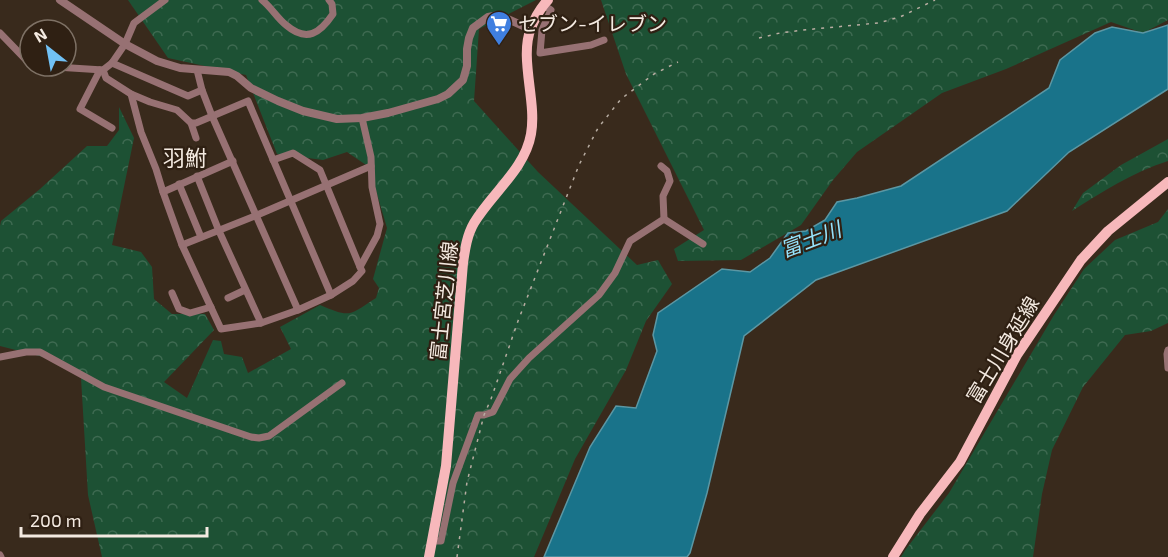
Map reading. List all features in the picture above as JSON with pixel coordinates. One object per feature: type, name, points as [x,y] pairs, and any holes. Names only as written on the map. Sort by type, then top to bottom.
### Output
[{"type":"main road","name":"富士宮芝川線","points":[[429,557],[446,466],[463,263],[467,240],[474,223],[521,160],[528,146],[532,116],[527,43],[530,29],[545,2]]},
{"type":"main road","name":"富士川身延線","points":[[893,557],[920,514],[960,462],[1017,355],[1081,260],[1108,231],[1168,182]]},
{"type":"street","points":[[60,0],[125,44],[157,61],[180,69],[229,72],[251,88],[278,101],[303,111],[337,119],[362,118],[388,113],[438,99],[456,88],[463,80],[467,66],[467,49],[473,28],[488,17],[499,15],[530,29]]},
{"type":"street","points":[[112,128],[80,109],[102,70],[112,63],[125,44],[134,23],[165,0]]},
{"type":"street","points":[[262,0],[286,26],[309,36],[326,25],[333,14],[329,0]]},
{"type":"street","points":[[545,2],[551,10],[542,30],[540,53],[591,45],[604,40]]},
{"type":"street","points":[[0,33],[18,52]]},
{"type":"street","points":[[112,63],[188,96],[202,90]]},
{"type":"street","points":[[78,68],[102,70]]},
{"type":"street","points":[[102,70],[106,78],[131,94],[177,110],[191,123],[195,138]]},
{"type":"street","points":[[197,70],[212,116],[297,310]]},
{"type":"street","points":[[131,94],[141,132],[182,245],[221,329],[261,322],[297,310],[331,295],[353,281],[362,271],[320,170],[293,153],[273,160]]},
{"type":"street","points":[[191,123],[196,123],[248,101],[331,295]]},
{"type":"street","points":[[360,267],[377,236],[380,225],[372,187],[371,157],[362,118]]},
{"type":"street","points":[[163,192],[233,161]]},
{"type":"street","points":[[182,245],[371,166]]},
{"type":"street","points":[[661,166],[667,171],[670,181],[663,196],[664,219]]},
{"type":"street","points":[[197,176],[219,231],[261,322]]},
{"type":"street","points":[[179,184],[201,237]]},
{"type":"street","points":[[432,541],[441,541],[453,483],[478,415],[493,412],[510,379],[529,358],[599,295],[615,273],[630,241],[664,219]]},
{"type":"street","points":[[664,219],[703,244]]},
{"type":"street","points":[[228,298],[245,290]]},
{"type":"street","points":[[172,293],[179,309],[190,313],[211,307]]},
{"type":"street","points":[[1168,350],[1168,368]]},
{"type":"street","points":[[0,357],[40,352],[104,387],[251,437],[260,438],[269,435],[342,383]]},
{"type":"green space","points":[[128,0],[536,0],[479,29],[474,101],[538,172],[637,265],[658,260],[672,284],[646,321],[626,370],[575,459],[534,557],[102,557],[88,495],[81,378],[67,363],[0,346],[1,221],[87,146],[107,146],[119,130],[119,107],[134,138],[112,245],[141,252],[152,267],[154,299],[172,314],[205,314],[214,330],[164,382],[187,398],[213,340],[221,341],[224,354],[242,357],[248,373],[291,349],[280,327],[320,305],[338,312],[349,313],[360,309],[376,298],[379,288],[373,279],[387,228],[369,167],[347,152],[323,160],[277,154],[246,75],[168,58]]},
{"type":"green space","points":[[601,0],[1168,0],[1168,20],[1143,33],[1111,22],[1006,69],[942,93],[857,152],[833,180],[801,225],[741,260],[678,261],[674,249],[704,230],[626,74]]},
{"type":"green space","points":[[1168,139],[1168,161],[1130,177],[1072,211],[1083,193],[1121,165]]},
{"type":"green space","points":[[1168,209],[1168,323],[1151,331],[1125,335],[1083,387],[1052,450],[1042,494],[1033,557],[901,557],[949,493],[1054,315],[1084,269],[1115,240],[1158,222]]},
{"type":"water","name":"富士川","points":[[1168,25],[1168,89],[1069,152],[1007,211],[816,280],[744,336],[707,493],[687,557],[544,557],[590,447],[616,406],[636,408],[657,351],[653,335],[658,313],[722,269],[750,272],[770,258],[788,233],[806,231],[825,220],[837,202],[901,186],[1049,88],[1060,60],[1095,33],[1112,27],[1143,33]]},
{"type":"railway","points":[[759,38],[803,30],[878,23],[900,17],[935,0]]},
{"type":"railway","points":[[457,557],[467,482],[484,415],[579,165],[598,128],[621,99],[654,74],[678,62]]},
{"type":"place","name":"セブン-イレブン","points":[[499,47]]},
{"type":"district","name":"羽鮒","points":[[185,158]]}]
